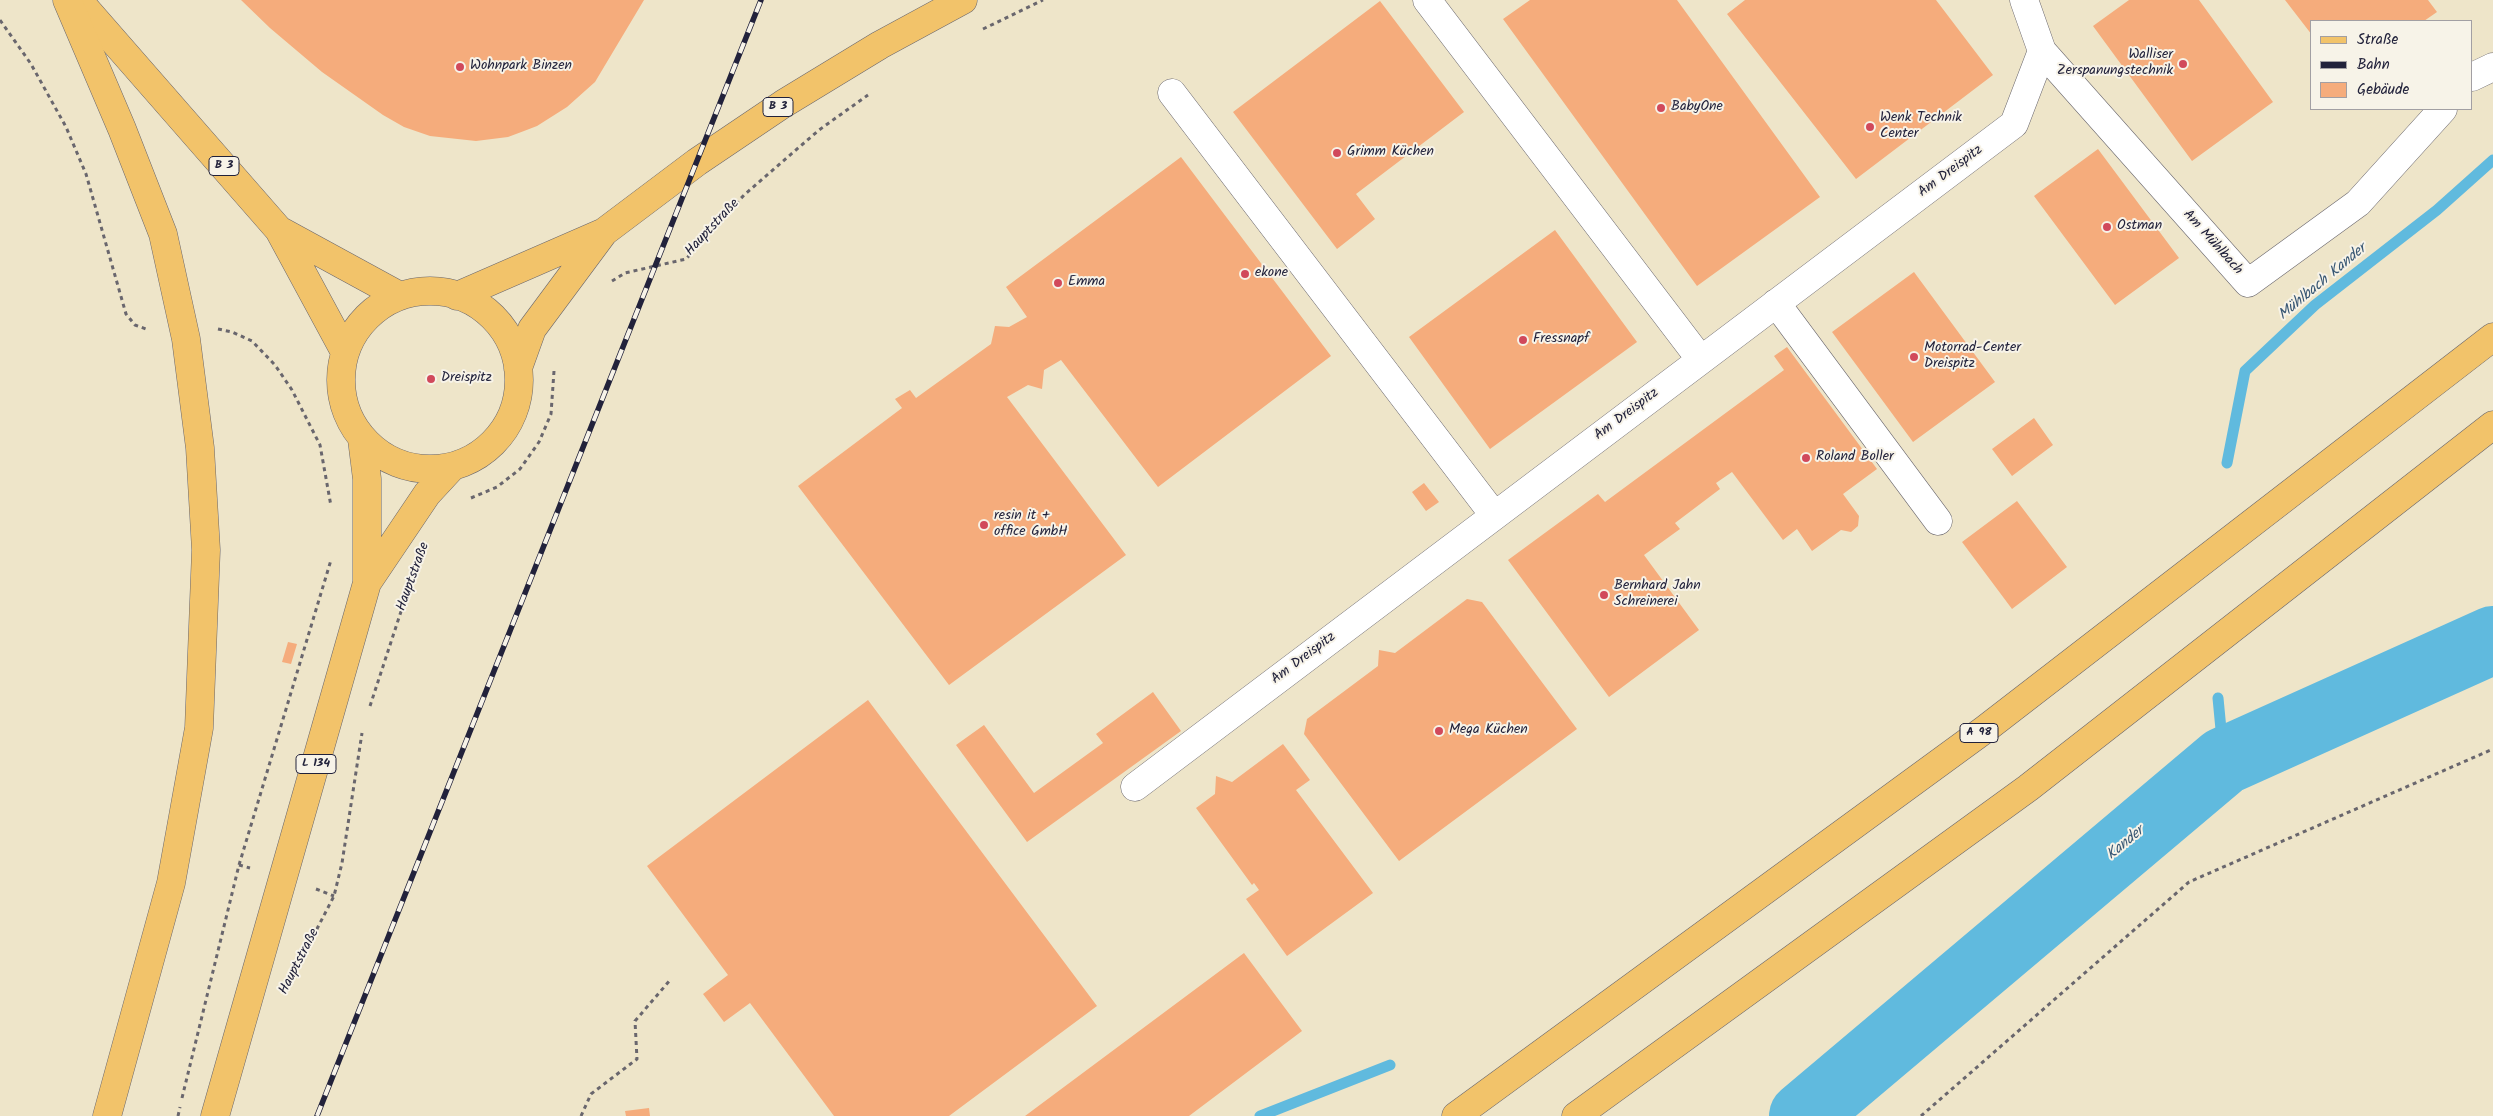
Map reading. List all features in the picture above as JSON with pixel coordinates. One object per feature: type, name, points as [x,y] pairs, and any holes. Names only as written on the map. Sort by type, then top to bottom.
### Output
[{"type":"main road","points":[[67,0],[122,129],[163,234],[188,349],[200,448],[206,550],[199,728],[171,883],[107,1116]]},
{"type":"main road","name":"B 3","points":[[78,0],[279,230],[301,273],[330,321],[345,352]]},
{"type":"main road","name":"Hauptstraße","points":[[457,296],[604,232],[697,162],[783,104],[880,46],[963,0]]},
{"type":"main road","name":"B 3","points":[[279,230],[400,296]]},
{"type":"main road","name":"Hauptstraße","points":[[518,368],[532,329],[604,232]]},
{"type":"main road","name":"Hauptstraße","points":[[429,292],[457,296],[476,304],[491,316],[504,331],[513,349],[518,368],[519,386],[509,422],[485,450],[470,460],[452,467],[436,469],[403,466],[388,460],[362,439],[352,424],[342,398],[341,370],[345,352],[354,334],[366,318],[382,305],[400,296],[429,292]]},
{"type":"main road","name":"A 98","points":[[1456,1116],[1984,730],[2493,337]]},
{"type":"main road","points":[[1576,1116],[2028,788],[2493,426]]},
{"type":"main road","name":"Hauptstraße","points":[[215,1116],[368,583],[367,478],[362,439]]},
{"type":"main road","name":"Hauptstraße","points":[[368,583],[427,494],[452,467]]},
{"type":"street","points":[[1427,0],[1701,360]]},
{"type":"street","points":[[2024,0],[2042,51]]},
{"type":"street","name":"Am Dreispitz","points":[[1135,786],[2014,124],[2042,51]]},
{"type":"street","name":"Am Mühlbach","points":[[2042,51],[2248,283],[2358,203],[2442,110]]},
{"type":"street","points":[[2473,76],[2493,67]]},
{"type":"street","points":[[1172,93],[1494,515]]},
{"type":"street","points":[[1776,303],[1938,521]]},
{"type":"path","points":[[980,30],[1043,0]]},
{"type":"path","points":[[0,20],[31,64],[66,127],[86,174],[126,314],[135,324],[146,329]]},
{"type":"path","name":"Hauptstraße","points":[[606,284],[625,273],[686,259],[744,195],[819,130],[876,89]]},
{"type":"path","points":[[216,328],[232,332],[252,341],[275,365],[292,390],[320,445],[331,508]]},
{"type":"path","points":[[463,502],[497,487],[520,469],[539,442],[551,414],[554,370]]},
{"type":"path","points":[[178,1116],[239,865],[328,572],[331,553]]},
{"type":"path","name":"Hauptstraße","points":[[369,709],[414,573]]},
{"type":"path","name":"Hauptstraße","points":[[288,986],[334,896],[342,863],[363,727]]},
{"type":"path","points":[[1921,1116],[2189,882],[2493,749]]},
{"type":"path","points":[[581,1116],[591,1094],[637,1059],[635,1021],[671,979]]},
{"type":"building","name":"Wohnpark Binzen","points":[[241,0],[644,0],[595,82],[567,107],[537,126],[508,137],[476,141],[430,136],[404,127],[383,115],[322,72],[270,28]]},
{"type":"building","name":"BabyOne","points":[[1530,0],[1677,0],[1820,197],[1697,286],[1503,19]]},
{"type":"building","name":"Wenk Technik Center","points":[[1745,0],[1936,0],[1993,75],[1856,179],[1727,14]]},
{"type":"building","name":"Walliser Zerspanungstechnik","points":[[2129,0],[2199,0],[2273,102],[2192,161],[2093,26]]},
{"type":"building","points":[[2285,0],[2428,0],[2437,12],[2425,20],[2310,20],[2310,32]]},
{"type":"building","name":"Grimm Küchen","points":[[1380,1],[1464,112],[1356,194],[1375,219],[1337,249],[1233,112]]},
{"type":"building","name":"Ostman","points":[[2098,149],[2179,258],[2115,305],[2034,196]]},
{"type":"building","points":[[1181,157],[1331,356],[1158,487],[1061,360],[1044,370],[1042,389],[1028,385],[1007,397],[1126,555],[949,685],[798,486],[902,408],[895,399],[910,390],[916,398],[991,344],[995,326],[1009,327],[1027,317],[1006,287]]},
{"type":"building","name":"Fressnapf","points":[[1555,230],[1637,342],[1490,449],[1409,337]]},
{"type":"building","name":"Motorrad-Center Dreispitz","points":[[1914,272],[1995,382],[1913,442],[1832,332]]},
{"type":"building","points":[[1787,347],[1877,469],[1843,494],[1859,516],[1858,526],[1851,532],[1841,530],[1812,551],[1797,529],[1783,540],[1732,472],[1716,483],[1720,489],[1675,523],[1680,529],[1644,555],[1699,630],[1609,697],[1508,560],[1598,494],[1605,502],[1784,370],[1774,356]]},
{"type":"building","points":[[2034,418],[2053,445],[2012,476],[1992,449]]},
{"type":"building","points":[[1424,483],[1439,502],[1426,511],[1412,492]]},
{"type":"building","points":[[2017,501],[2067,567],[2012,609],[1962,542]]},
{"type":"building","name":"Mega Küchen","points":[[1467,599],[1482,602],[1577,729],[1399,861],[1304,734],[1307,719],[1378,666],[1379,650],[1395,653]]},
{"type":"building","points":[[288,642],[297,644],[291,664],[282,662]]},
{"type":"building","points":[[1153,692],[1181,731],[1027,842],[956,745],[984,725],[1034,793],[1103,743],[1096,734]]},
{"type":"building","points":[[868,700],[1097,1006],[949,1116],[834,1116],[750,1003],[724,1022],[703,994],[728,975],[647,866]]},
{"type":"building","points":[[1283,744],[1310,780],[1296,790],[1373,893],[1287,956],[1246,899],[1259,890],[1254,883],[1252,885],[1196,808],[1215,794],[1216,776],[1232,782]]},
{"type":"building","points":[[1244,953],[1302,1031],[1189,1116],[1025,1116]]},
{"type":"building","points":[[649,1108],[650,1116],[626,1116],[625,1111]]},
{"type":"waterway","name":"Mühlbach Kander","points":[[2227,463],[2245,371],[2315,305],[2437,210],[2493,160]]},
{"type":"waterway","name":"Kander","points":[[1803,1116],[2224,761],[2493,640]]},
{"type":"waterway","name":"Mühlbach Kander","points":[[2218,698],[2224,761]]},
{"type":"waterway","points":[[1260,1116],[1390,1065]]},
{"type":"railway","points":[[317,1116],[761,0]]},
{"type":"place","name":"Walliser Zerspanungstechnik","points":[[2183,64]]},
{"type":"place","name":"Wohnpark Binzen","points":[[460,67]]},
{"type":"place","name":"BabyOne","points":[[1661,108]]},
{"type":"place","name":"Wenk Technik Center","points":[[1870,127]]},
{"type":"place","name":"Grimm Küchen","points":[[1337,153]]},
{"type":"place","name":"Ostman","points":[[2107,227]]},
{"type":"place","name":"ekone","points":[[1245,274]]},
{"type":"place","name":"Emma","points":[[1058,283]]},
{"type":"place","name":"Fressnapf","points":[[1523,340]]},
{"type":"place","name":"Motorrad-Center Dreispitz","points":[[1914,357]]},
{"type":"place","name":"Dreispitz","points":[[431,379]]},
{"type":"place","name":"Roland Boller","points":[[1806,458]]},
{"type":"place","name":"resin it + office GmbH","points":[[984,525]]},
{"type":"place","name":"Bernhard Jahn Schreinerei","points":[[1604,595]]},
{"type":"place","name":"Mega Küchen","points":[[1439,731]]}]
